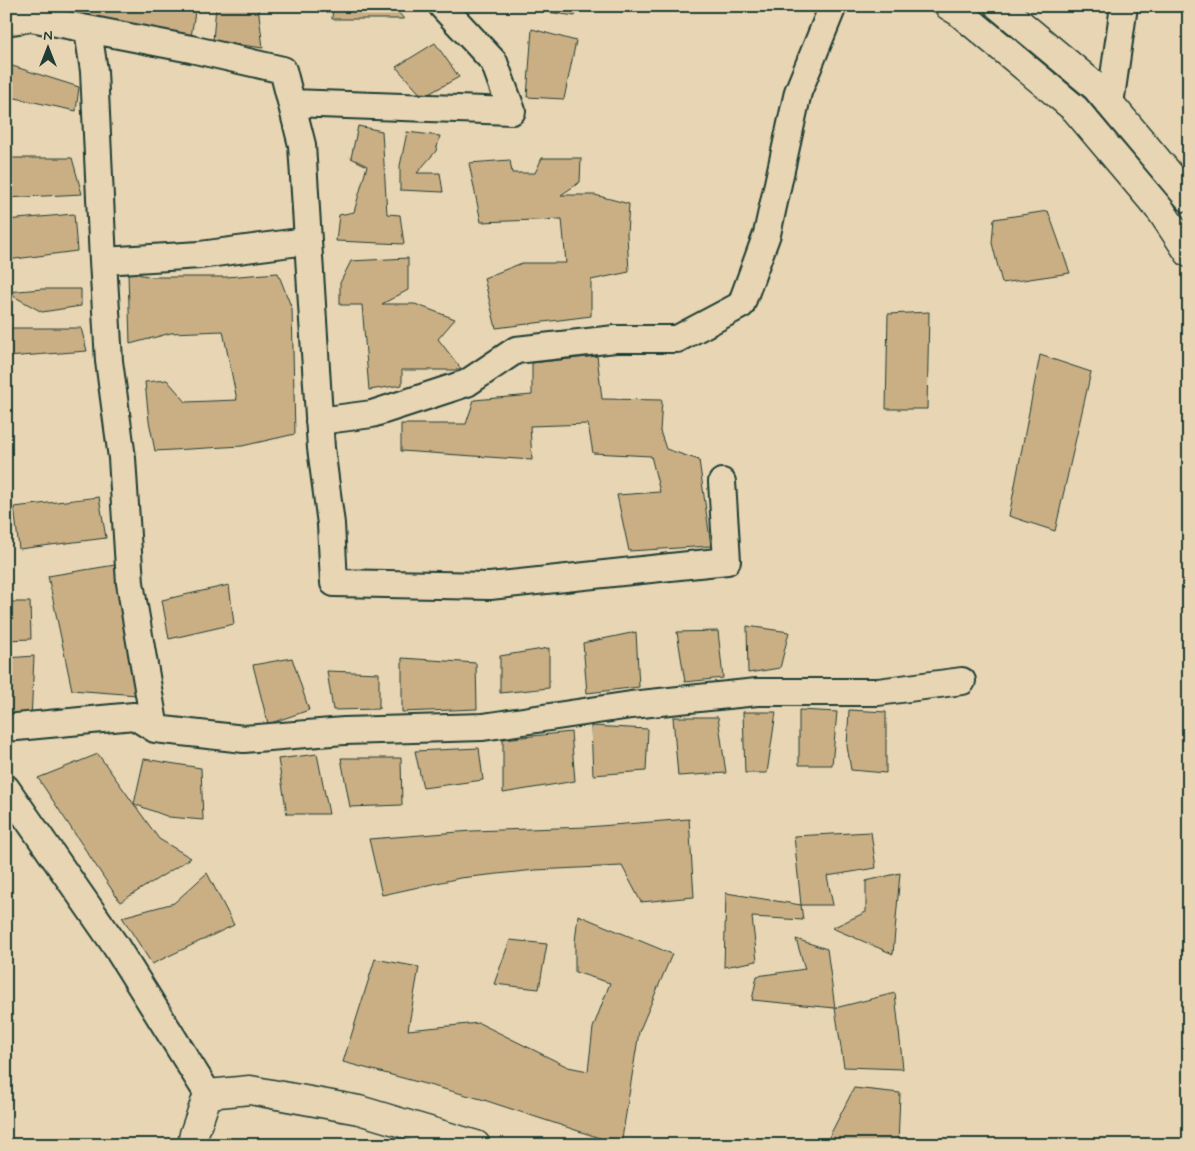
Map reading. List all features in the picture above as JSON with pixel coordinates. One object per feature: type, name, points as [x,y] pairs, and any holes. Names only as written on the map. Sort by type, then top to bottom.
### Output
[{"type":"main road","points":[[949,6],[959,12],[1075,109],[1161,211],[1189,253]]},
{"type":"main road","points":[[999,6],[1096,87],[1189,198]]},
{"type":"main road","points":[[192,1145],[208,1094],[250,1090],[359,1110],[476,1145]]},
{"type":"street","points":[[292,103],[512,111],[494,62],[442,6]]},
{"type":"street","points":[[319,421],[372,414],[467,383],[516,350],[615,339],[677,339],[741,306],[767,234],[798,92],[833,6]]},
{"type":"street","points":[[1110,104],[1124,6]]},
{"type":"street","points":[[6,22],[31,18],[191,49],[283,70],[302,145],[319,421],[331,524],[334,583],[490,586],[727,561],[722,482]]},
{"type":"street","points":[[88,30],[94,71],[103,262],[110,361],[122,458],[130,583],[155,729]]},
{"type":"street","points":[[103,262],[200,255],[307,241]]},
{"type":"street","points":[[6,728],[134,716],[155,729],[244,739],[344,731],[483,727],[631,705],[757,692],[878,692],[962,681]]},
{"type":"street","points":[[6,788],[115,945],[208,1094]]},
{"type":"building","points":[[73,6],[180,6],[195,12],[190,43],[71,21]]},
{"type":"building","points":[[216,6],[258,6],[263,48],[213,41]]},
{"type":"building","points":[[333,6],[393,6],[404,19],[332,19]]},
{"type":"building","points":[[507,6],[578,6],[575,16]]},
{"type":"building","points":[[532,29],[576,41],[564,99],[527,97]]},
{"type":"building","points":[[435,43],[459,77],[423,97],[396,67]]},
{"type":"building","points":[[6,64],[79,87],[76,111],[6,96]]},
{"type":"building","points":[[358,126],[382,131],[387,214],[400,215],[404,244],[336,241],[339,215],[354,212],[367,166],[351,158]]},
{"type":"building","points":[[407,132],[440,136],[436,151],[417,173],[440,173],[443,192],[400,190],[400,166]]},
{"type":"building","points":[[6,158],[72,158],[82,194],[6,198]]},
{"type":"building","points":[[542,158],[581,158],[580,182],[561,195],[595,195],[629,204],[627,234],[629,272],[591,280],[591,316],[496,328],[484,278],[522,263],[566,263],[562,219],[481,222],[469,163],[510,160],[512,173],[535,173]]},
{"type":"building","points":[[1048,211],[1070,273],[1002,283],[992,243],[994,219]]},
{"type":"building","points":[[74,214],[77,251],[7,260],[6,220]]},
{"type":"building","points":[[408,258],[408,290],[382,304],[415,304],[455,319],[438,339],[462,370],[402,370],[402,385],[369,390],[362,305],[340,305],[340,283],[351,261]]},
{"type":"building","points":[[128,272],[152,277],[226,277],[278,273],[292,309],[295,434],[242,446],[155,451],[149,421],[145,382],[167,380],[186,402],[237,400],[223,331],[171,333],[130,344]]},
{"type":"building","points":[[42,289],[81,289],[81,306],[42,312],[6,292]]},
{"type":"building","points":[[929,312],[927,409],[886,409],[888,314]]},
{"type":"building","points":[[7,328],[81,328],[87,351],[7,357]]},
{"type":"building","points":[[1040,355],[1091,372],[1055,531],[1009,516]]},
{"type":"building","points":[[597,356],[602,399],[662,400],[660,431],[666,449],[699,460],[711,546],[629,551],[617,495],[660,492],[651,456],[593,453],[588,424],[530,426],[532,460],[401,451],[401,424],[466,424],[474,400],[532,395],[532,363]]},
{"type":"building","points":[[99,497],[106,538],[19,549],[14,507]]},
{"type":"building","points":[[115,565],[137,695],[72,690],[48,576]]},
{"type":"building","points":[[229,585],[234,624],[169,639],[162,600]]},
{"type":"building","points":[[6,602],[30,602],[31,639],[6,640]]},
{"type":"building","points":[[747,626],[789,632],[780,668],[748,673]]},
{"type":"building","points":[[718,631],[723,678],[685,682],[677,632]]},
{"type":"building","points":[[636,632],[639,687],[587,693],[583,643]]},
{"type":"building","points":[[549,648],[549,688],[500,693],[500,656]]},
{"type":"building","points":[[34,656],[31,720],[6,723],[6,673],[11,673],[7,658]]},
{"type":"building","points":[[292,658],[309,710],[268,724],[253,665]]},
{"type":"building","points":[[402,658],[476,663],[477,709],[402,712]]},
{"type":"building","points":[[327,671],[379,673],[379,709],[333,710]]},
{"type":"building","points":[[799,710],[837,712],[832,765],[799,765]]},
{"type":"building","points":[[849,710],[886,712],[886,773],[851,770],[847,746]]},
{"type":"building","points":[[743,712],[776,712],[767,773],[745,773]]},
{"type":"building","points":[[673,717],[718,717],[726,773],[678,776]]},
{"type":"building","points":[[591,726],[648,729],[646,771],[593,775]]},
{"type":"building","points":[[571,732],[575,781],[503,793],[503,739]]},
{"type":"building","points":[[479,748],[483,780],[423,788],[415,751]]},
{"type":"building","points":[[98,754],[159,839],[191,858],[120,902],[38,778]]},
{"type":"building","points":[[317,754],[329,814],[287,814],[278,759]]},
{"type":"building","points":[[341,758],[401,758],[402,805],[350,807]]},
{"type":"building","points":[[144,759],[201,768],[203,820],[169,817],[134,804]]},
{"type":"building","points":[[689,819],[694,897],[641,902],[622,866],[535,870],[460,878],[382,895],[369,839],[472,831],[587,827]]},
{"type":"building","points":[[871,832],[876,868],[827,876],[833,905],[801,905],[794,836]]},
{"type":"building","points":[[207,873],[234,925],[152,964],[122,917],[174,903]]},
{"type":"building","points":[[900,873],[893,954],[832,928],[866,912],[866,881]]},
{"type":"building","points":[[726,893],[801,905],[803,920],[752,917],[757,961],[724,967]]},
{"type":"building","points":[[578,915],[672,954],[639,1032],[621,1145],[481,1099],[343,1062],[375,959],[419,967],[408,1030],[479,1023],[568,1067],[588,1071],[593,1028],[610,983],[575,972],[575,942]]},
{"type":"building","points":[[796,939],[827,949],[835,1008],[752,1000],[757,976],[805,969]]},
{"type":"building","points":[[510,940],[547,944],[539,989],[494,984]]},
{"type":"building","points":[[895,993],[903,1069],[844,1067],[835,1008]]},
{"type":"building","points":[[854,1088],[900,1093],[898,1145],[825,1145]]}]
